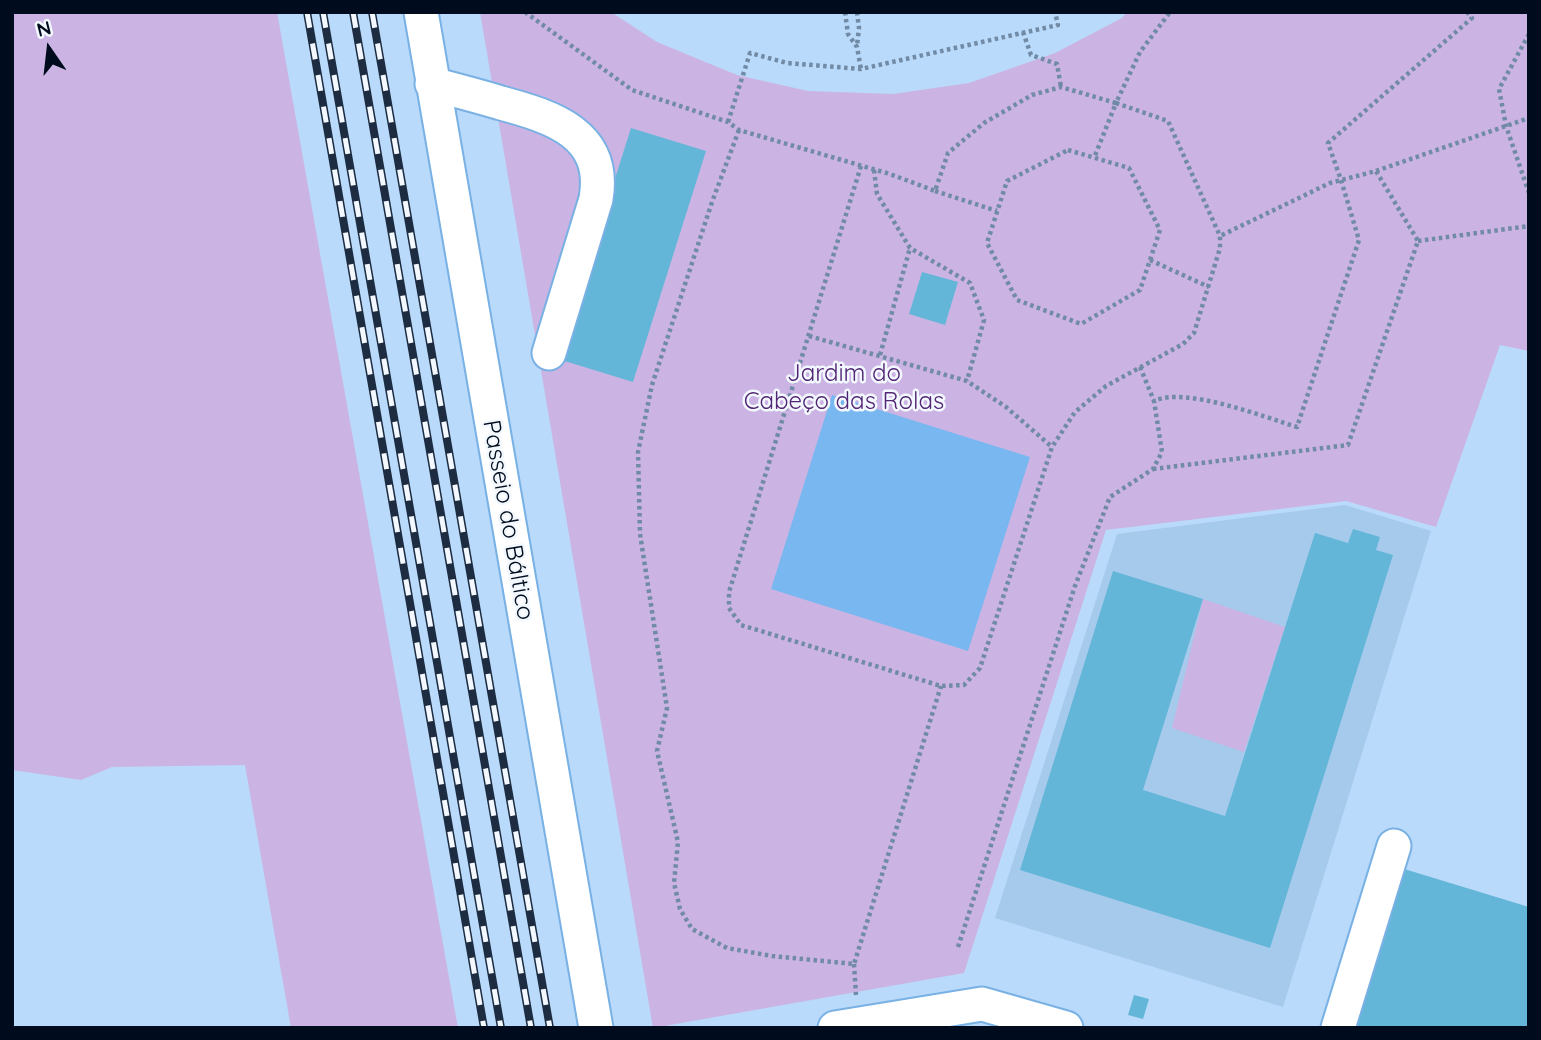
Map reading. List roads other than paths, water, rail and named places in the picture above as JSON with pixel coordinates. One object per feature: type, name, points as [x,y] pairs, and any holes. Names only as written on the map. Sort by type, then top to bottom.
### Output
[{"type":"street","name":"Passeio do Báltico","points":[[421,12],[596,1028]]},
{"type":"street","points":[[432,84],[551,119],[582,141],[596,163],[596,200],[549,352]]},
{"type":"street","points":[[1338,1028],[1394,846]]},
{"type":"street","points":[[835,1028],[982,1004],[1066,1028]]},
{"type":"railway","points":[[307,12],[484,1028]]},
{"type":"railway","points":[[323,12],[501,1028]]},
{"type":"railway","points":[[353,12],[531,1028]]},
{"type":"railway","points":[[372,12],[550,1028]]},
{"type":"park label","name":"Jardim do Cabeço das Rolas","points":[[844,388]]}]
